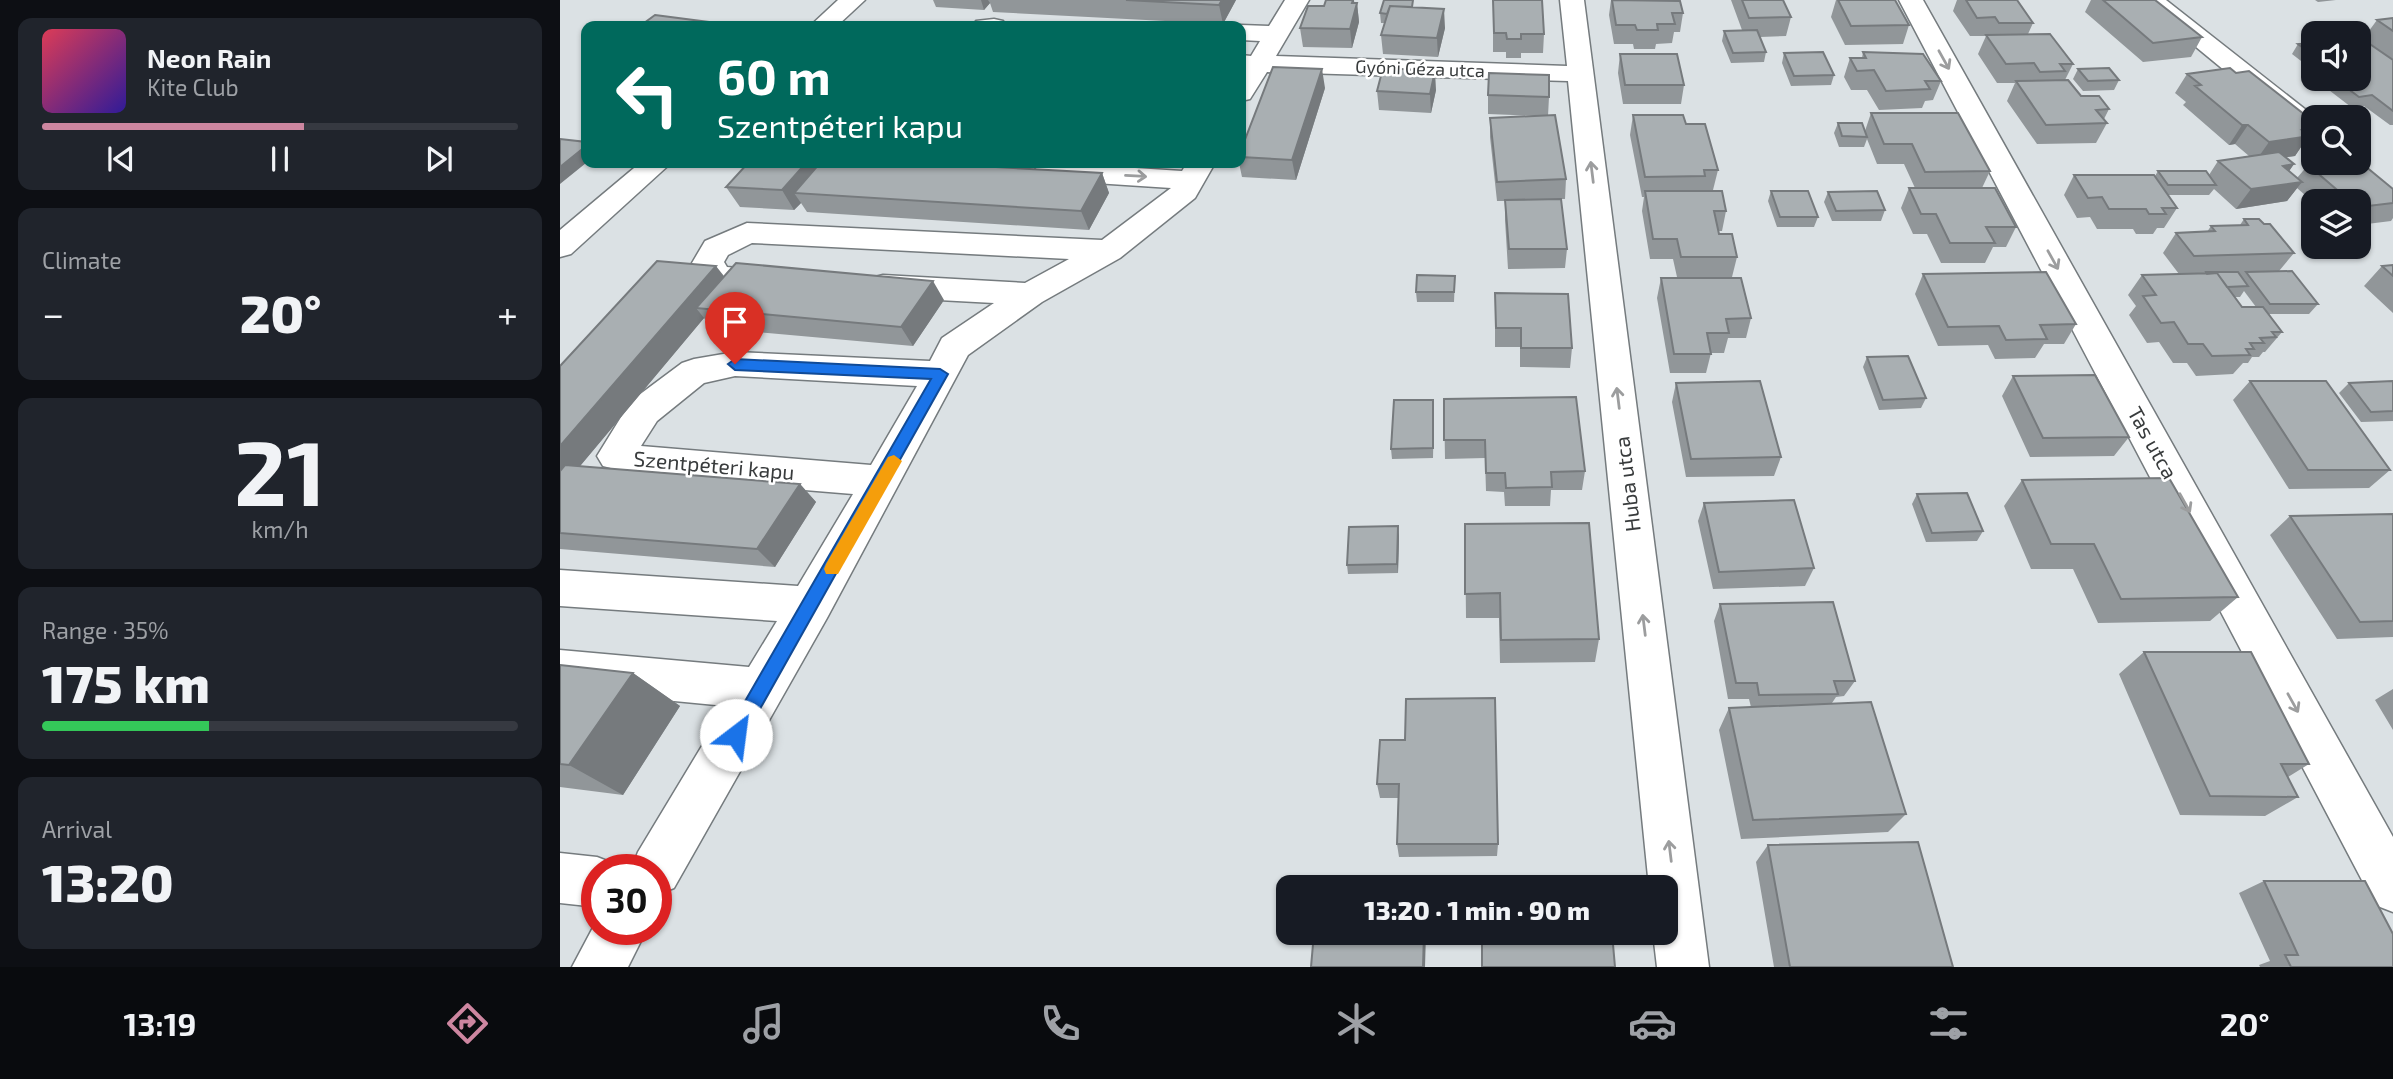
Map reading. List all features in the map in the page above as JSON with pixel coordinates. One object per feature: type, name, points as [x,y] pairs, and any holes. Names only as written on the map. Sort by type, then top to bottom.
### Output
[{"type":"street","points":[[828,21],[853,0]]},
{"type":"street","points":[[1250,63],[1276,34],[1297,0]]},
{"type":"street","name":"Huba utca","points":[[1572,0],[1683,967]]},
{"type":"street","name":"Tas utca","points":[[1912,0],[2393,887]]},
{"type":"street","points":[[2151,0],[2301,120]]},
{"type":"street","points":[[1246,33],[1276,34]]},
{"type":"street","name":"Gyóni Géza utca","points":[[1250,63],[1580,74]]},
{"type":"street","points":[[560,247],[651,168]]},
{"type":"street","points":[[665,854],[812,605],[954,347],[1030,294],[1109,251],[1184,192],[1196,171],[1017,170]]},
{"type":"street","points":[[786,280],[718,277],[708,263],[716,248],[747,233],[1109,251]]},
{"type":"street","points":[[854,284],[1030,294]]},
{"type":"street","name":"Szentpéteri kapu","points":[[882,481],[646,462],[616,456],[644,411],[694,372],[735,364],[940,374]]},
{"type":"street","points":[[560,588],[812,605]]},
{"type":"street","points":[[560,670],[763,689]]},
{"type":"street","points":[[560,878],[581,880]]},
{"type":"street","points":[[598,967],[611,945]]},
{"type":"building","points":[[1126,0],[1222,0],[1219,5]]},
{"type":"building","points":[[1326,0],[1353,0],[1352,3],[1357,3],[1350,29],[1300,28],[1308,6],[1324,6]]},
{"type":"building","points":[[1384,0],[1413,0],[1412,7],[1390,6],[1387,14],[1380,13]]},
{"type":"building","points":[[1493,0],[1542,0],[1544,34],[1521,34],[1521,39],[1507,39],[1506,33],[1494,33]]},
{"type":"building","points":[[1612,0],[1680,1],[1683,13],[1672,13],[1675,24],[1657,24],[1658,30],[1637,30],[1635,25],[1616,25]]},
{"type":"building","points":[[1742,0],[1783,0],[1791,17],[1749,18]]},
{"type":"building","points":[[1838,0],[1895,0],[1909,25],[1851,26]]},
{"type":"building","points":[[1966,0],[2017,0],[2033,23],[1999,23],[1995,17],[1977,18]]},
{"type":"building","points":[[2103,0],[2155,0],[2202,37],[2153,43]]},
{"type":"building","points":[[1390,6],[1444,9],[1437,38],[1381,35]]},
{"type":"building","points":[[655,15],[701,21],[647,21]]},
{"type":"building","points":[[2393,18],[2393,31],[2377,20]]},
{"type":"building","points":[[1757,30],[1766,52],[1733,53],[1724,31]]},
{"type":"building","points":[[2050,34],[2073,64],[2060,64],[2065,71],[2040,72],[2034,63],[2006,64],[1986,35]]},
{"type":"building","points":[[2371,45],[2393,60],[2393,111],[2372,95],[2359,97],[2351,91],[2371,91]]},
{"type":"building","points":[[1823,52],[1834,75],[1794,76],[1784,53]]},
{"type":"building","points":[[1863,52],[1923,54],[1941,81],[1925,81],[1930,89],[1886,91],[1874,70],[1857,71],[1850,58],[1866,58]]},
{"type":"building","points":[[1620,54],[1677,54],[1684,85],[1625,85]]},
{"type":"building","points":[[1273,67],[1322,69],[1292,160],[1246,157],[1246,137]]},
{"type":"building","points":[[1383,68],[1435,71],[1430,94],[1377,91]]},
{"type":"building","points":[[2109,68],[2119,80],[2088,81],[2078,69]]},
{"type":"building","points":[[2230,68],[2236,73],[2249,71],[2301,112],[2301,137],[2269,142],[2248,125],[2242,125],[2195,86],[2201,85],[2187,74]]},
{"type":"building","points":[[1489,73],[1549,75],[1549,97],[1488,95]]},
{"type":"building","points":[[2068,80],[2081,96],[2099,96],[2109,109],[2096,110],[2107,123],[2046,125],[2016,81]]},
{"type":"building","points":[[1871,113],[1958,113],[1990,171],[1925,172],[1912,144],[1884,144]]},
{"type":"building","points":[[1555,115],[1566,179],[1497,182],[1490,118]]},
{"type":"building","points":[[1633,115],[1683,115],[1686,124],[1705,124],[1718,170],[1704,170],[1705,176],[1645,177]]},
{"type":"building","points":[[1838,123],[1862,123],[1867,137],[1842,136]]},
{"type":"building","points":[[560,139],[581,141],[581,150],[560,167]]},
{"type":"building","points":[[2279,152],[2294,164],[2283,166],[2302,182],[2251,189],[2218,161]]},
{"type":"building","points":[[743,168],[802,168],[782,190],[726,187]]},
{"type":"building","points":[[816,168],[1014,168],[1102,173],[1081,211],[794,193]]},
{"type":"building","points":[[2158,171],[2206,171],[2216,185],[2168,185]]},
{"type":"building","points":[[2371,171],[2393,189],[2393,203],[2371,206],[2371,189],[2336,189],[2320,175],[2371,175]]},
{"type":"building","points":[[2074,175],[2154,175],[2177,208],[2162,208],[2166,214],[2149,214],[2146,209],[2109,209],[2102,197],[2088,198]]},
{"type":"building","points":[[1909,188],[1995,188],[2016,227],[1986,227],[1995,243],[1950,243],[1936,214],[1921,214]]},
{"type":"building","points":[[1645,191],[1722,191],[1726,211],[1714,211],[1719,234],[1732,234],[1737,257],[1681,257],[1677,239],[1653,239]]},
{"type":"building","points":[[1771,191],[1808,191],[1818,217],[1780,217]]},
{"type":"building","points":[[1877,191],[1885,210],[1836,211],[1828,192]]},
{"type":"building","points":[[1561,199],[1567,249],[1509,249],[1505,200]]},
{"type":"building","points":[[2244,219],[2259,219],[2264,224],[2270,224],[2294,253],[2194,256],[2176,233],[2215,231],[2211,226],[2248,225]]},
{"type":"building","points":[[657,261],[716,266],[560,446],[560,366]]},
{"type":"building","points":[[736,263],[933,281],[901,327],[696,308]]},
{"type":"building","points":[[2393,265],[2393,276],[2382,266]]},
{"type":"building","points":[[2292,271],[2318,304],[2270,304],[2246,272]]},
{"type":"building","points":[[2046,272],[2076,324],[2040,325],[2047,339],[2006,340],[1999,326],[1948,327],[1923,274]]},
{"type":"building","points":[[2206,272],[2238,272],[2248,286],[2227,287],[2217,273]]},
{"type":"building","points":[[2217,273],[2242,307],[2263,307],[2282,332],[2272,332],[2276,337],[2260,338],[2264,343],[2250,343],[2254,349],[2246,349],[2250,355],[2212,356],[2203,344],[2188,344],[2174,322],[2161,323],[2143,296],[2156,295],[2142,275]]},
{"type":"building","points":[[1417,275],[1455,276],[1454,292],[1416,292]]},
{"type":"building","points":[[1661,278],[1741,278],[1751,318],[1726,319],[1729,333],[1707,333],[1711,354],[1674,354]]},
{"type":"building","points":[[1495,293],[1568,294],[1572,348],[1521,348],[1521,328],[1496,328]]},
{"type":"building","points":[[1908,356],[1926,398],[1883,400],[1867,357]]},
{"type":"building","points":[[2095,375],[2129,437],[2043,438],[2013,376]]},
{"type":"building","points":[[1760,381],[1781,457],[1691,459],[1676,383]]},
{"type":"building","points":[[2250,381],[2326,381],[2390,470],[2308,470]]},
{"type":"building","points":[[2393,381],[2393,411],[2371,412],[2349,383]]},
{"type":"building","points":[[1576,397],[1585,471],[1551,472],[1552,487],[1506,488],[1505,473],[1486,473],[1485,440],[1444,440],[1444,399]]},
{"type":"building","points":[[1394,400],[1433,400],[1433,448],[1391,449]]},
{"type":"building","points":[[565,465],[800,484],[757,549],[560,533],[560,471]]},
{"type":"building","points":[[2169,478],[2238,597],[2121,599],[2094,544],[2051,544],[2022,480]]},
{"type":"building","points":[[1967,493],[1983,531],[1932,533],[1917,494]]},
{"type":"building","points":[[1794,500],[1814,568],[1719,572],[1704,503]]},
{"type":"building","points":[[2393,514],[2393,621],[2360,622],[2290,516]]},
{"type":"building","points":[[1589,523],[1599,639],[1501,640],[1500,593],[1465,594],[1465,524]]},
{"type":"building","points":[[1398,526],[1397,564],[1347,565],[1349,527]]},
{"type":"building","points":[[1833,602],[1855,681],[1834,681],[1838,694],[1759,695],[1757,683],[1736,683],[1720,604]]},
{"type":"building","points":[[2144,652],[2251,652],[2309,764],[2281,764],[2298,797],[2210,796]]},
{"type":"building","points":[[560,665],[633,673],[569,765],[560,764]]},
{"type":"building","points":[[1495,698],[1498,844],[1397,844],[1399,784],[1377,784],[1380,740],[1405,740],[1406,699]]},
{"type":"building","points":[[1871,702],[1906,814],[1753,820],[1729,708]]},
{"type":"building","points":[[1918,842],[1953,967],[1790,967],[1768,845]]},
{"type":"building","points":[[2264,881],[2365,881],[2393,934],[2393,967],[2291,967],[2285,955],[2298,955]]},
{"type":"building","points":[[1313,945],[1424,945],[1423,967],[1311,967]]},
{"type":"building","points":[[1482,945],[1613,945],[1615,967],[1482,967]]},
{"type":"slow traffic","points":[[832,569],[894,461]]},
{"type":"route","points":[[735,364],[940,374],[924,407],[736,735]]}]
